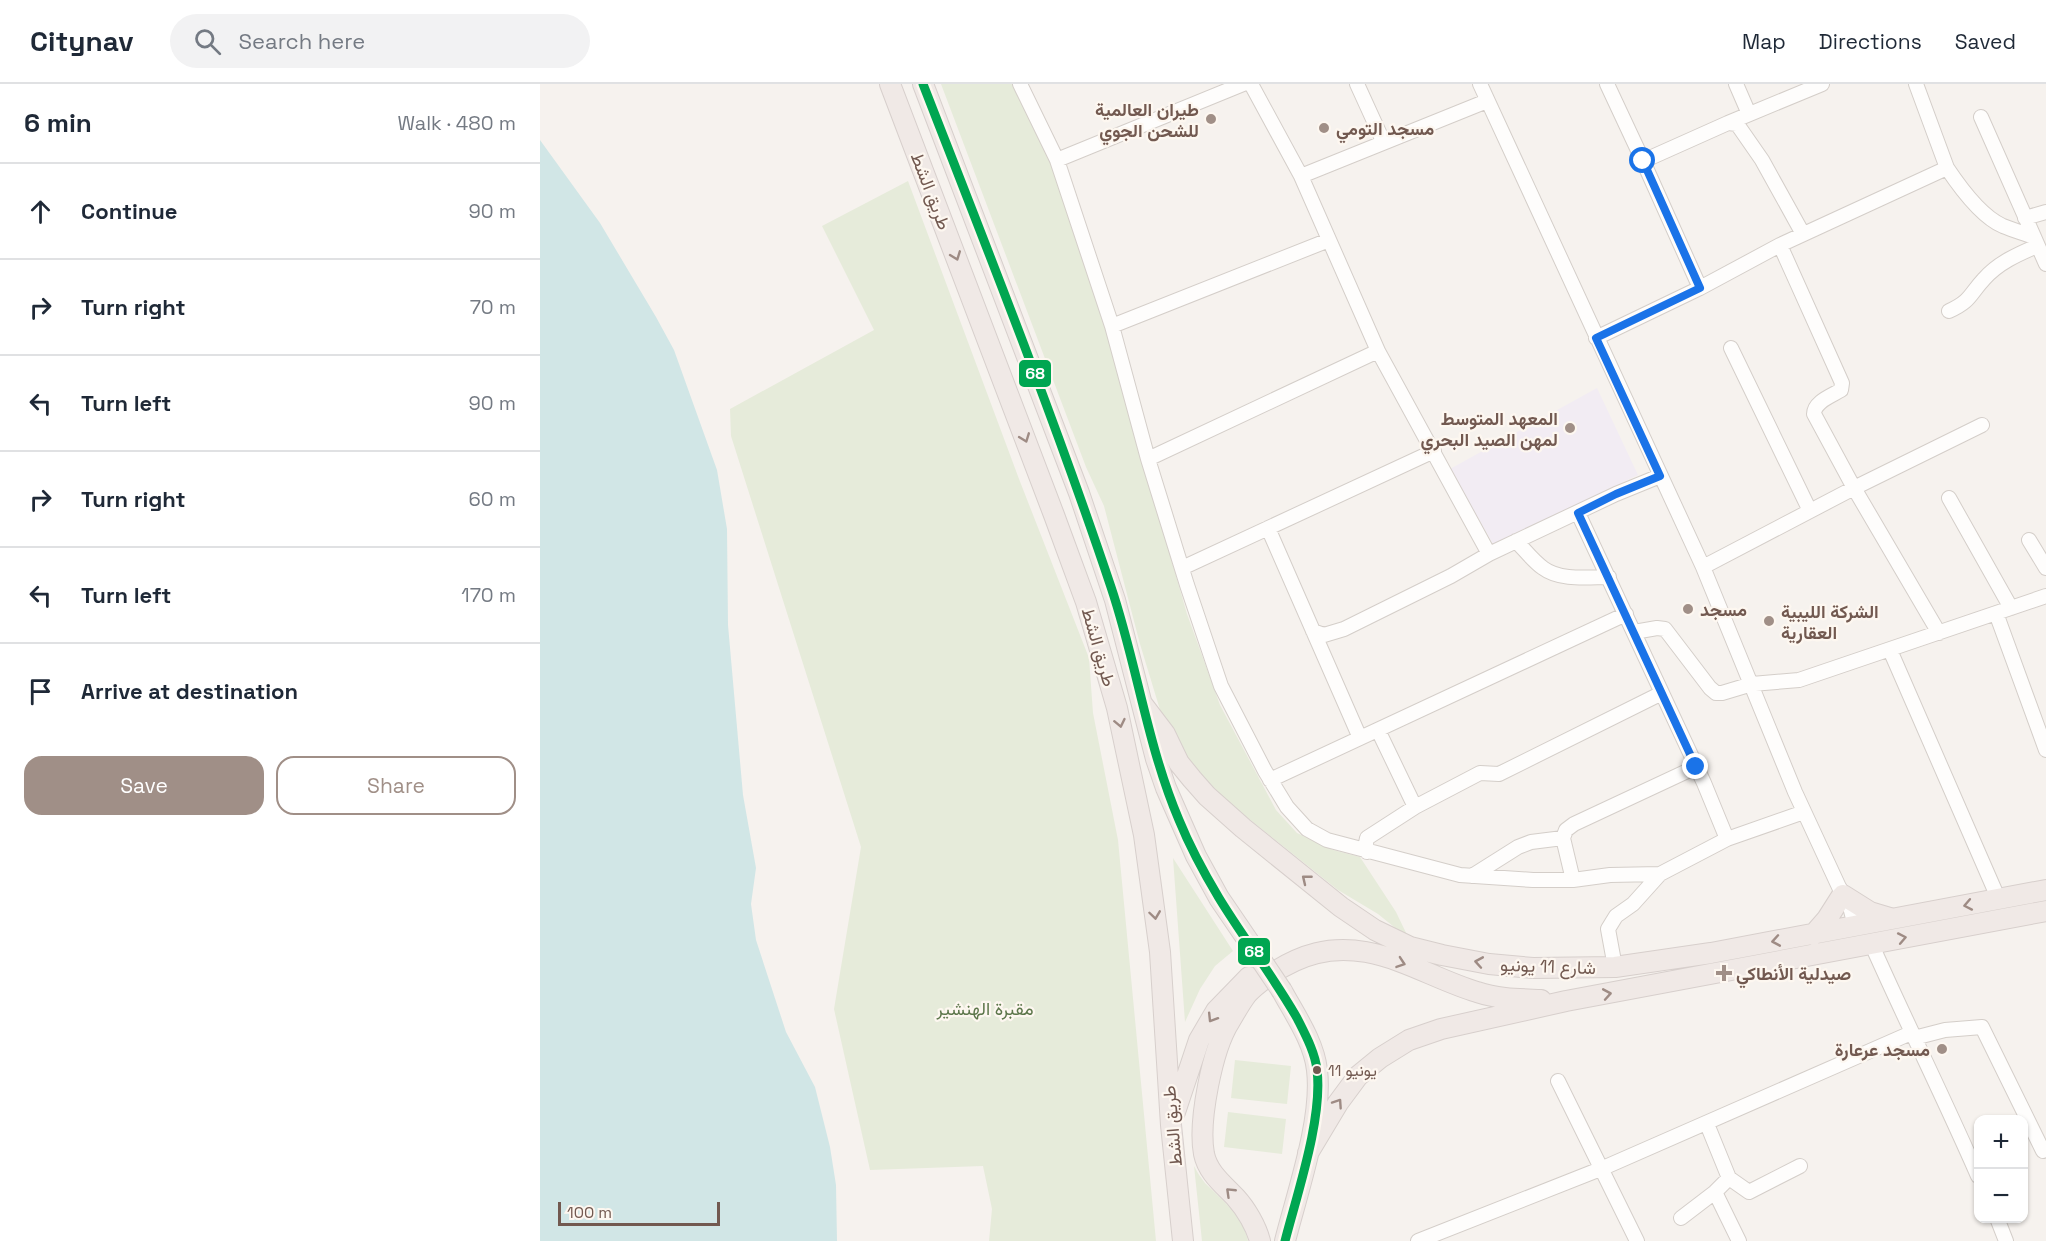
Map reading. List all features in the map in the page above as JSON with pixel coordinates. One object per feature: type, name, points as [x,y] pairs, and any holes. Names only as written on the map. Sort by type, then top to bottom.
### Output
[{"type":"highway","name":"طريق الشط","points":[[890,84],[1086,602],[1117,708],[1144,835],[1160,952],[1171,1125],[1183,1240]]},
{"type":"highway","name":"طريق الشط","points":[[923,84],[1079,493],[1115,600],[1156,759],[1180,822],[1219,898],[1282,991],[1311,1048],[1317,1069],[1316,1111],[1308,1153]]},
{"type":"highway","name":"شارع 11 يونيو","points":[[1143,705],[1165,734],[1179,762],[1207,796],[1341,907],[1375,930],[1410,947],[1442,956],[1544,968],[1615,967],[1711,954],[2046,890]]},
{"type":"highway","points":[[1813,935],[1827,919],[1842,895],[1884,918],[1899,919]]},
{"type":"highway","name":"شارع 11 يونيو","points":[[1308,1153],[1338,1103],[1358,1076],[1380,1058],[1409,1040],[1441,1029],[1566,1001],[2046,911]]},
{"type":"highway","points":[[1171,1125],[1199,1040],[1216,1011],[1253,972],[1282,954],[1303,946],[1333,941],[1369,940],[1410,947]]},
{"type":"highway","points":[[1260,1241],[1243,1207],[1214,1176],[1204,1152],[1208,1087],[1218,1049],[1226,1027],[1254,986],[1292,961],[1320,952],[1337,950],[1366,952],[1403,963],[1476,992],[1495,997],[1566,1001]]},
{"type":"highway","points":[[1285,1241],[1308,1153]]},
{"type":"street","points":[[1020,84],[1057,160],[1112,326],[1148,459],[1221,686],[1270,780],[1287,807],[1307,830],[1327,840],[1460,875],[1573,880],[1610,875],[1660,874]]},
{"type":"street","points":[[1057,160],[1243,84]]},
{"type":"street","points":[[1251,84],[1301,176],[1378,351],[1489,554]]},
{"type":"street","points":[[1356,84],[1383,141]]},
{"type":"street","points":[[1480,84],[1703,567],[1804,812],[1842,895],[1849,903],[1848,927]]},
{"type":"street","points":[[1606,84],[1700,288]]},
{"type":"street","points":[[1736,84],[1749,114]]},
{"type":"street","points":[[1643,161],[1822,84]]},
{"type":"street","points":[[1916,84],[1947,168],[1973,201],[1988,215],[2003,226],[2036,241]]},
{"type":"street","points":[[1301,176],[1487,101]]},
{"type":"street","points":[[1981,117],[2046,264]]},
{"type":"street","points":[[1728,123],[1737,124],[1762,160],[1803,234]]},
{"type":"street","points":[[1596,338],[1700,288],[1780,245],[1947,168]]},
{"type":"street","points":[[2025,218],[2046,212]]},
{"type":"street","points":[[1112,326],[1329,240]]},
{"type":"street","points":[[1949,311],[1967,302],[1985,278],[2036,241]]},
{"type":"street","points":[[1780,245],[1842,383],[1841,390],[1817,404],[1814,414],[1854,488],[1939,633]]},
{"type":"street","points":[[1731,348],[1810,511]]},
{"type":"street","points":[[1148,459],[1378,351]]},
{"type":"street","points":[[1703,567],[1854,488],[1982,425]]},
{"type":"street","points":[[1182,568],[1434,451]]},
{"type":"street","points":[[1313,631],[1324,635],[1344,629],[1451,576],[1489,554],[1616,494],[1660,476]]},
{"type":"street","points":[[1950,498],[2011,608]]},
{"type":"street","points":[[1578,513],[1727,839]]},
{"type":"street","points":[[1268,528],[1360,738]]},
{"type":"street","points":[[2030,540],[2046,568]]},
{"type":"street","points":[[1516,541],[1551,573],[1561,576],[1609,578]]},
{"type":"street","points":[[1634,632],[1656,628],[1665,629],[1716,693],[1752,684],[1799,680],[2046,596]]},
{"type":"street","points":[[1996,613],[2046,750]]},
{"type":"street","points":[[1270,780],[1626,614]]},
{"type":"street","points":[[1890,650],[1999,900]]},
{"type":"street","points":[[1367,852],[1367,838],[1414,807],[1480,773],[1499,774],[1662,693]]},
{"type":"street","points":[[1378,730],[1414,807]]},
{"type":"street","points":[[1573,880],[1563,838],[1566,830],[1574,824],[1696,767]]},
{"type":"street","points":[[1615,967],[1608,929],[1616,916],[1633,904],[1660,874],[1727,839],[1804,812]]},
{"type":"street","points":[[1472,876],[1518,847],[1531,842],[1563,838]]},
{"type":"street","points":[[1871,944],[1912,1036],[1940,1088],[1975,1169]]},
{"type":"street","points":[[1419,1241],[1603,1168],[1912,1036],[1945,1030],[1982,1027],[2043,1151]]},
{"type":"street","points":[[1558,1081],[1603,1168],[1637,1241]]},
{"type":"street","points":[[1707,1124],[1729,1178],[1749,1192],[1800,1166]]},
{"type":"street","points":[[1681,1218],[1729,1178]]},
{"type":"street","points":[[1715,1192],[1740,1241]]},
{"type":"street","points":[[1999,1223],[2006,1241]]},
{"type":"shaded area","points":[[540,140],[600,223],[674,350],[717,470],[727,529],[728,625],[743,795],[756,868],[751,904],[756,940],[786,1032],[815,1087],[830,1147],[836,1185],[837,1241],[540,1241]]},
{"type":"shaded area","name":"المعهد المتوسط لمهن الصيد البحري","points":[[1597,388],[1638,475],[1493,544],[1450,469]]},
{"type":"green space","points":[[941,84],[1014,84],[1054,171],[1137,427],[1156,506],[1187,614],[1220,705],[1276,810],[1297,833],[1333,850],[1360,857],[1396,912],[1409,939],[1378,914],[1338,890],[1214,791],[1184,759],[1164,723],[1140,644],[1104,506],[1086,467]]},
{"type":"green space","name":"مقبرة الهنشير","points":[[908,181],[1019,479],[1089,658],[1093,713],[1118,840],[1156,1241],[989,1241],[992,1209],[983,1166],[870,1170],[834,1009],[861,847],[731,436],[730,409],[874,330],[822,226]]},
{"type":"green space","points":[[1173,858],[1233,951],[1215,966],[1200,989],[1185,1022]]},
{"type":"green space","points":[[1235,1060],[1291,1066],[1287,1104],[1231,1098]]},
{"type":"green space","points":[[1228,1112],[1286,1119],[1282,1154],[1224,1147]]},
{"type":"green space","points":[[1194,1166],[1205,1183],[1237,1216],[1248,1241],[1202,1241]]},
{"type":"transit line","name":"68","points":[[923,84],[1020,334],[1089,523],[1120,616],[1150,734],[1179,820],[1219,898],[1297,1018],[1314,1057],[1318,1089],[1313,1133],[1285,1241]]},
{"type":"place","name":"طيران العالمية للشحن الجوي","points":[[1211,119]]},
{"type":"place","name":"مسجد التومي","points":[[1324,128]]},
{"type":"place","name":"المعهد المتوسط لمهن الصيد البحري","points":[[1570,428]]},
{"type":"place","name":"مسجد","points":[[1688,609]]},
{"type":"place","name":"الشركة الليبية العقارية","points":[[1769,621]]},
{"type":"place","name":"صيدلية الأنطاكي","points":[[1724,973]]},
{"type":"place","name":"مسجد عرعارة","points":[[1942,1049]]},
{"type":"place","name":"11 يونيو","points":[[1317,1070]]},
{"type":"route","points":[[1643,161],[1700,288],[1596,338],[1660,476],[1578,513],[1696,767]]}]
